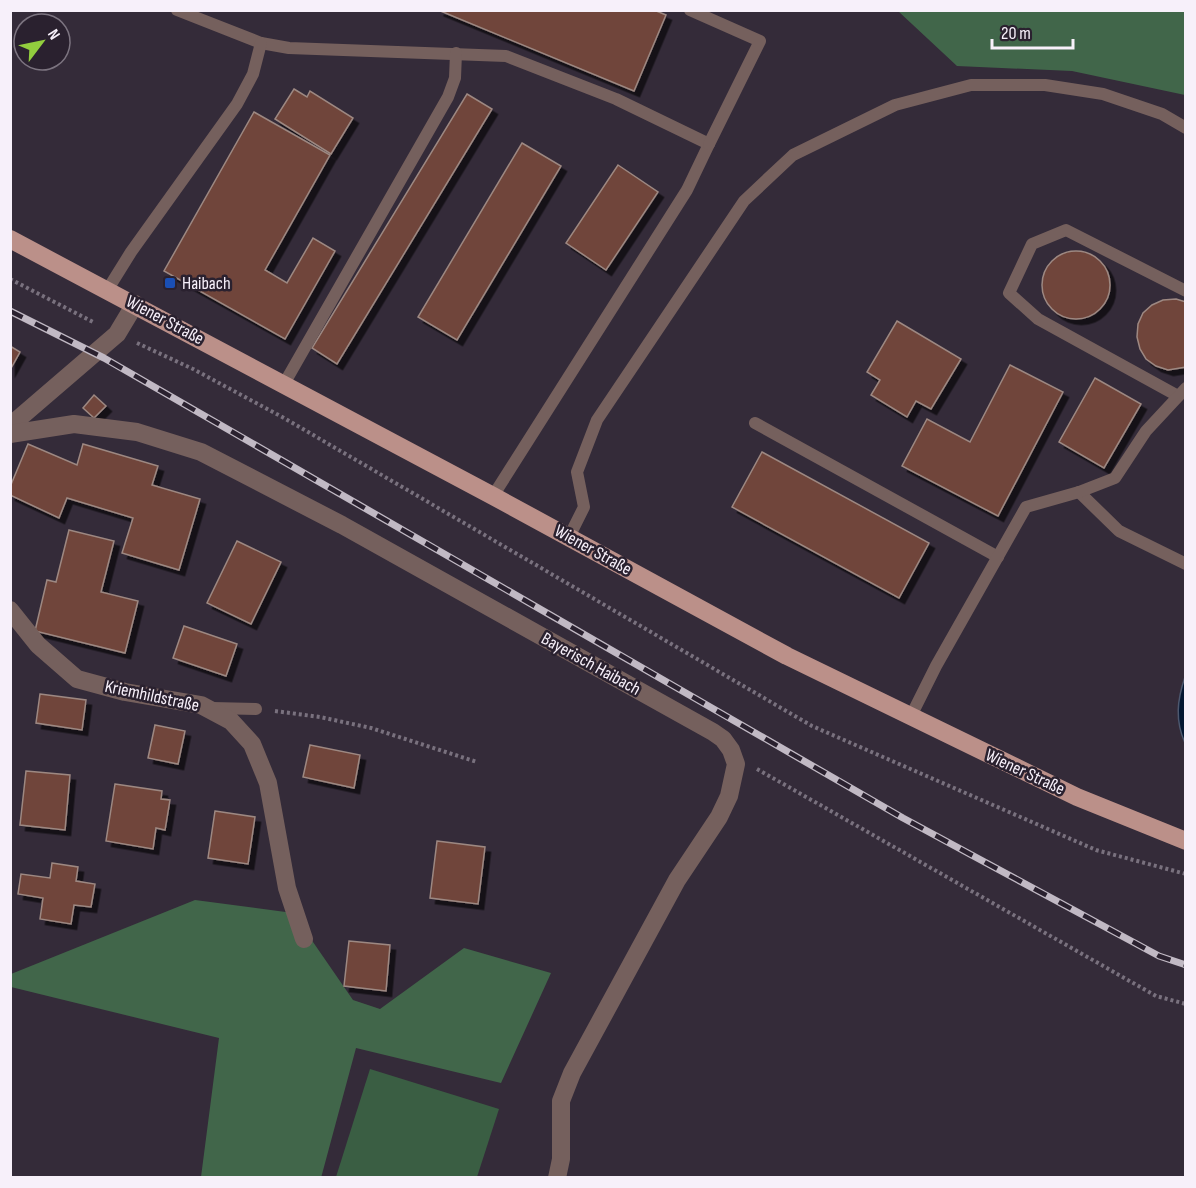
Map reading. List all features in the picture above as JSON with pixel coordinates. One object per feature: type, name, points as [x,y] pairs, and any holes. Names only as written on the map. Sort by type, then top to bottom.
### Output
[{"type":"main road","name":"Wiener Straße","points":[[10,239],[108,289],[786,656],[1077,797],[1185,841]]},
{"type":"street","points":[[10,426],[117,334],[135,304]]},
{"type":"street","name":"Bayerisch Haibach","points":[[10,435],[74,424],[137,432],[201,452],[342,525],[713,732],[723,739],[733,755]]},
{"type":"street","name":"Kriemhildstraße","points":[[10,610],[38,645],[77,679],[125,692],[201,705],[231,721],[252,744],[268,783],[287,888],[304,939]]},
{"type":"street","points":[[557,1178],[561,1159],[561,1101],[572,1072],[677,880],[719,817],[729,796],[735,775],[736,764],[733,755]]},
{"type":"lane","points":[[177,10],[261,43],[289,48],[506,56],[616,99],[710,144]]},
{"type":"lane","points":[[493,496],[687,190],[760,41],[690,10]]},
{"type":"lane","points":[[108,289],[131,252],[237,104],[253,74],[261,43]]},
{"type":"lane","points":[[284,384],[448,97],[455,78],[456,53]]},
{"type":"lane","points":[[569,537],[584,507],[577,472],[597,420],[704,257],[744,201],[793,155],[895,105],[971,85],[1045,85],[1103,94],[1162,114],[1185,128]]},
{"type":"lane","points":[[910,718],[936,666],[1026,507],[1079,492],[1114,478],[1146,431],[1182,392],[1038,319],[1009,293],[1032,244],[1066,230],[1185,291]]},
{"type":"lane","points":[[755,423],[998,557]]},
{"type":"lane","points":[[1079,492],[1119,531],[1185,564]]},
{"type":"lane","points":[[206,708],[256,709]]},
{"type":"path","points":[[10,279],[117,334],[193,369],[284,418],[812,726],[1096,850],[1185,874]]},
{"type":"path","points":[[256,709],[320,717],[371,728],[477,762]]},
{"type":"path","points":[[733,755],[1155,996],[1185,1004]]},
{"type":"green space","points":[[898,11],[1185,11],[1185,95],[1072,71],[957,66]]},
{"type":"green space","points":[[195,900],[293,913],[353,1000],[380,1009],[464,948],[551,973],[501,1083],[356,1048],[321,1178],[201,1177],[219,1038],[11,987],[11,974]]},
{"type":"green space","points":[[370,1069],[499,1109],[477,1177],[336,1177]]},
{"type":"water","points":[[1185,677],[1185,743],[1178,719],[1178,710]]},
{"type":"building","points":[[438,10],[654,10],[666,15],[634,91]]},
{"type":"building","points":[[294,89],[307,97],[310,91],[353,118],[331,154],[275,119]]},
{"type":"building","points":[[467,94],[492,109],[337,364],[312,348]]},
{"type":"building","points":[[254,112],[330,155],[265,270],[287,283],[313,238],[335,251],[285,339],[164,271]]},
{"type":"building","points":[[522,143],[561,166],[457,340],[418,317]]},
{"type":"building","points":[[618,165],[658,192],[606,270],[566,243]]},
{"type":"building","points":[[1069,251],[1083,251],[1095,256],[1105,266],[1110,285],[1105,304],[1095,314],[1083,319],[1069,319],[1057,314],[1047,304],[1042,292],[1042,278],[1047,266],[1057,256]]},
{"type":"building","points":[[1176,299],[1186,302],[1186,367],[1168,370],[1146,359],[1137,337],[1138,324],[1143,313],[1152,305],[1163,300]]},
{"type":"building","points":[[897,321],[961,359],[931,409],[916,401],[907,417],[871,395],[880,380],[867,372]]},
{"type":"building","points":[[10,346],[20,352],[10,370]]},
{"type":"building","points":[[1010,365],[1063,392],[998,516],[902,466],[927,419],[970,442]]},
{"type":"building","points":[[1095,378],[1141,404],[1104,468],[1059,442]]},
{"type":"building","points":[[94,395],[106,406],[94,418],[83,408]]},
{"type":"building","points":[[28,444],[77,465],[83,444],[158,466],[152,485],[200,499],[179,570],[122,553],[133,518],[67,498],[59,518],[10,495],[10,487]]},
{"type":"building","points":[[762,452],[929,543],[899,598],[732,507]]},
{"type":"building","points":[[69,530],[114,541],[101,592],[138,601],[125,653],[35,631],[47,580],[56,582]]},
{"type":"building","points":[[237,541],[281,562],[251,624],[207,603]]},
{"type":"building","points":[[184,626],[237,644],[226,676],[173,658]]},
{"type":"building","points":[[40,694],[86,700],[82,730],[36,723]]},
{"type":"building","points":[[155,725],[185,731],[178,764],[148,758]]},
{"type":"building","points":[[310,745],[360,755],[354,788],[303,777]]},
{"type":"building","points":[[26,771],[70,775],[65,830],[20,825]]},
{"type":"building","points":[[115,784],[162,791],[161,799],[170,800],[165,830],[156,828],[153,849],[106,841]]},
{"type":"building","points":[[215,811],[255,817],[248,864],[208,858]]},
{"type":"building","points":[[437,841],[485,847],[478,904],[430,898]]},
{"type":"building","points":[[52,863],[78,867],[76,881],[95,884],[91,907],[74,905],[71,924],[40,919],[43,898],[18,894],[21,874],[50,878]]},
{"type":"building","points":[[349,941],[390,945],[386,991],[344,986]]},
{"type":"railway","points":[[10,311],[104,358],[903,818],[1159,956],[1186,965]]},
{"type":"place","name":"Haibach","points":[[170,283]]}]
